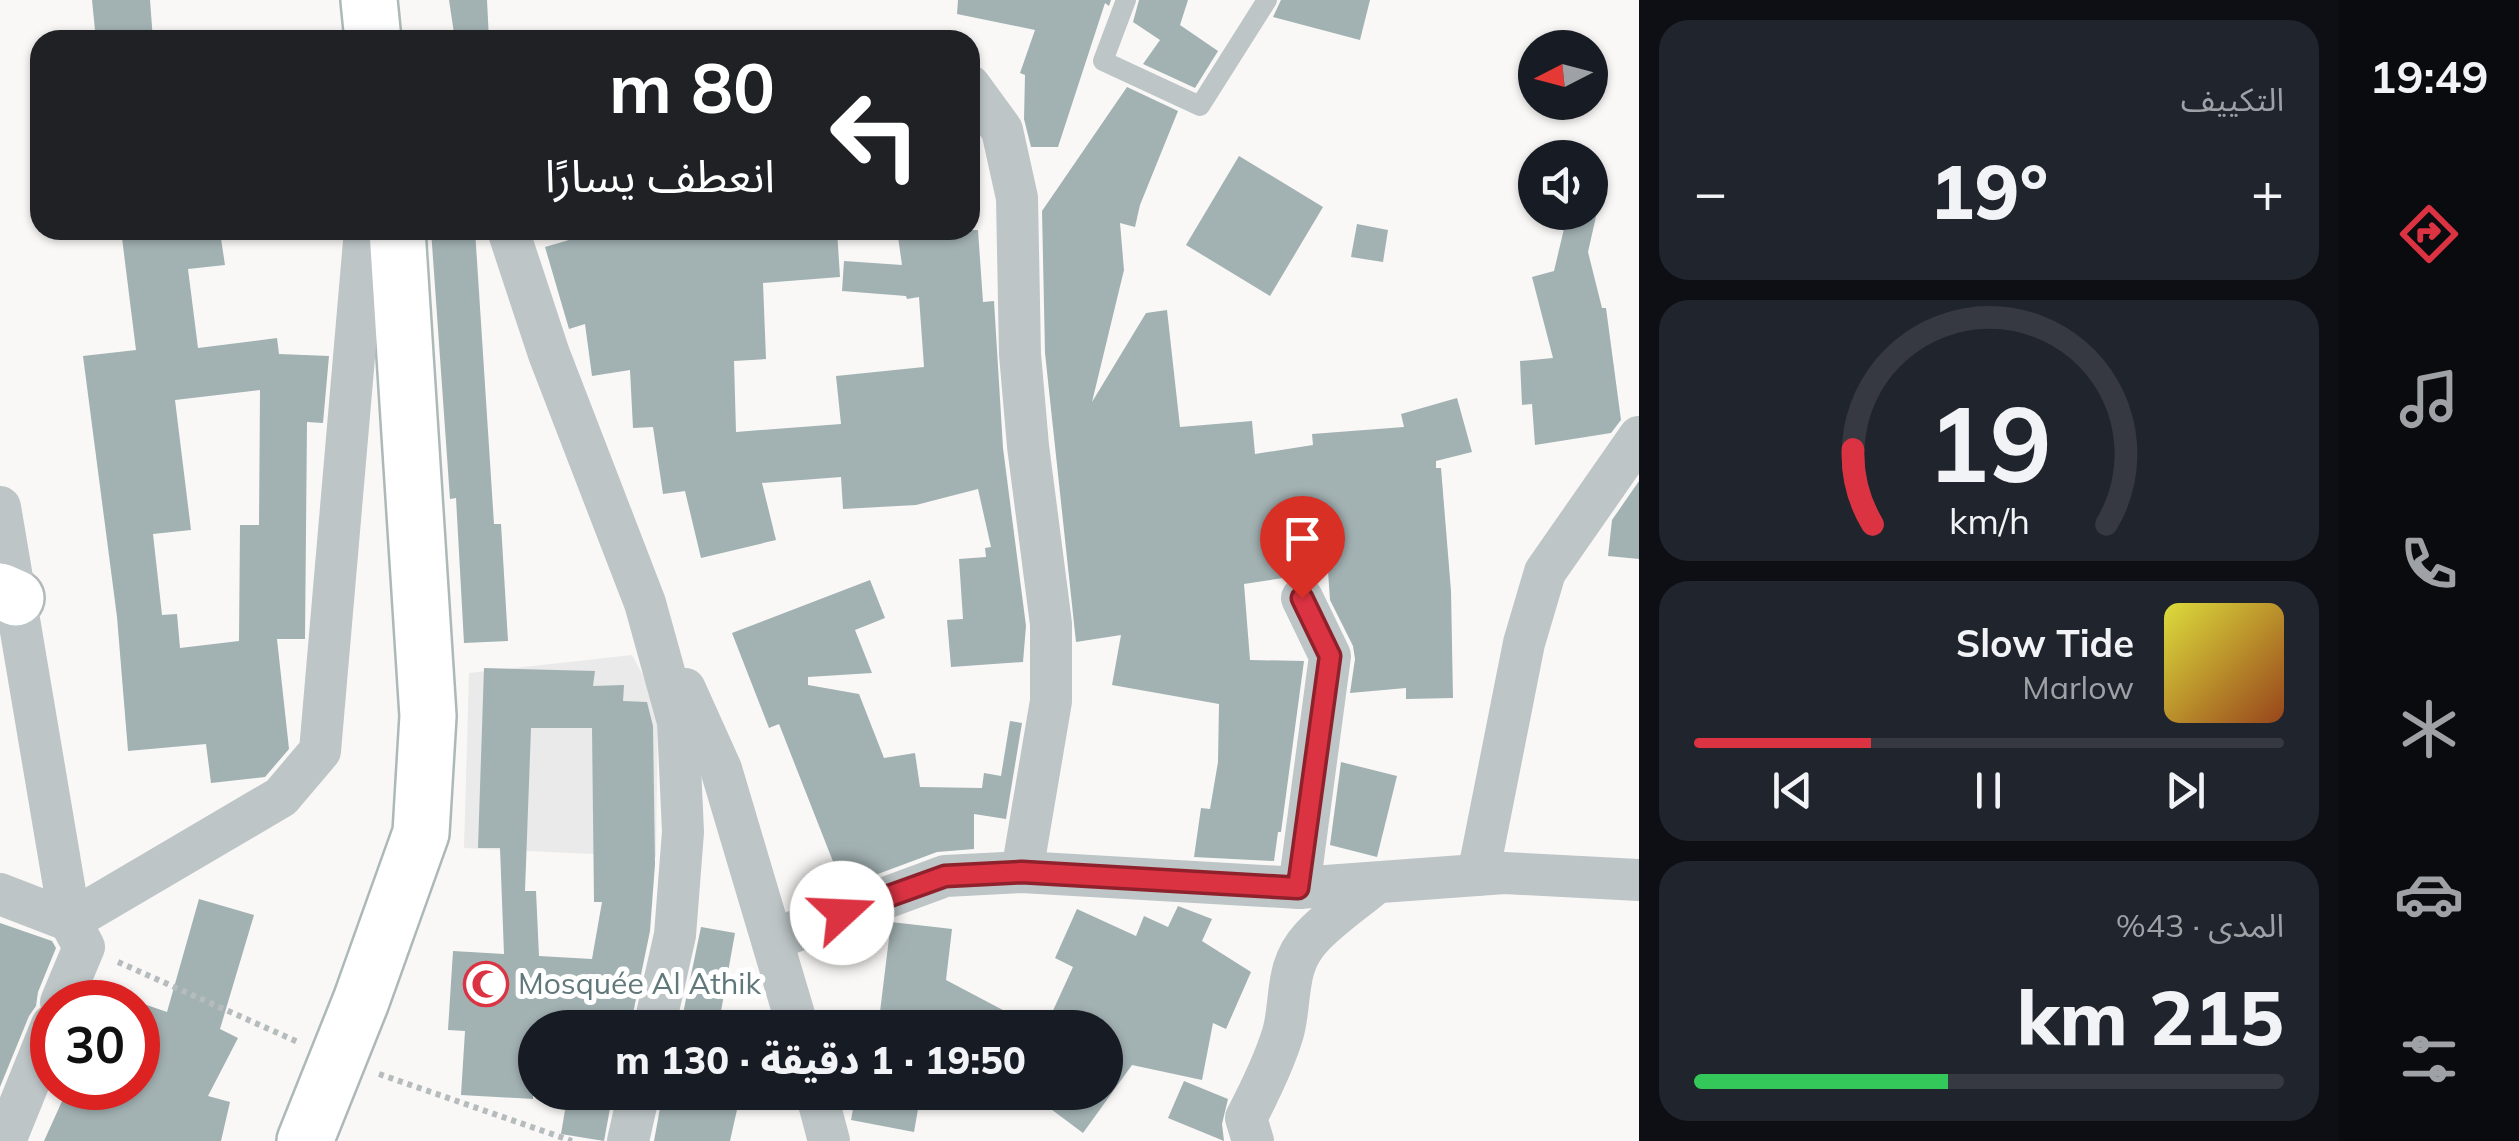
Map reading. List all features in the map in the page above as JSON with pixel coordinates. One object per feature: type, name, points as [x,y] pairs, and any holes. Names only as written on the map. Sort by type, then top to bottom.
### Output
[{"type":"street","points":[[368,0],[372,30]]},
{"type":"street","points":[[980,100],[1002,130],[1017,198],[1020,354],[1051,624],[1051,701],[1022,872]]},
{"type":"street","points":[[77,934],[280,798],[320,751],[364,240]]},
{"type":"street","points":[[305,1141],[421,833],[428,716],[399,240]]},
{"type":"street","points":[[511,240],[549,354],[645,603],[722,769],[793,1010]]},
{"type":"street","points":[[1478,875],[1524,644],[1546,572],[1639,437]]},
{"type":"street","points":[[0,508],[8,594],[77,934],[67,980]]},
{"type":"street","points":[[1298,888],[1330,656],[1302,598]]},
{"type":"street","points":[[645,603],[678,722],[683,832],[675,935],[658,1010]]},
{"type":"street","points":[[774,938],[945,876],[1022,872],[1298,888],[1504,873],[1639,880]]},
{"type":"street","points":[[1253,1141],[1246,1118],[1264,1085],[1284,1030],[1288,987],[1296,965],[1309,940],[1376,883]]},
{"type":"street","points":[[0,894],[77,934]]},
{"type":"street","points":[[6,1141],[30,1080]]},
{"type":"street","points":[[628,1141],[635,1110]]},
{"type":"street","points":[[821,1110],[829,1141]]},
{"type":"lane","points":[[1126,0],[1103,61],[1200,106],[1267,0]]},
{"type":"shaded area","points":[[632,655],[658,703],[656,857],[464,848],[469,673]]},
{"type":"building","points":[[92,0],[150,0],[152,30],[95,30]]},
{"type":"building","points":[[449,0],[487,0],[488,30],[454,30]]},
{"type":"building","points":[[958,0],[1111,0],[1109,6],[1105,3],[1058,147],[1031,147],[1024,119],[1025,75],[1020,73],[1035,30],[957,14]]},
{"type":"building","points":[[1139,0],[1188,0],[1180,25],[1218,51],[1195,88],[1143,64],[1160,40],[1133,22]]},
{"type":"building","points":[[1281,0],[1370,0],[1360,40],[1273,17]]},
{"type":"building","points":[[1127,87],[1178,111],[1135,227],[1120,223],[1124,270],[1092,402],[1146,313],[1167,310],[1180,427],[1252,421],[1255,454],[1313,445],[1312,434],[1404,427],[1401,414],[1457,398],[1472,452],[1436,461],[1436,468],[1441,468],[1451,591],[1453,698],[1406,699],[1406,688],[1350,693],[1353,646],[1330,600],[1328,571],[1244,584],[1250,660],[1304,661],[1274,861],[1194,857],[1201,808],[1210,809],[1218,762],[1219,704],[1112,685],[1121,635],[1076,642],[1045,353],[1042,211]]},
{"type":"building","points":[[1239,156],[1323,207],[1270,296],[1186,245]]},
{"type":"building","points":[[1357,224],[1388,230],[1383,262],[1351,257]]},
{"type":"building","points":[[1564,230],[1593,230],[1588,252],[1602,308],[1606,308],[1621,420],[1611,433],[1535,445],[1532,404],[1522,405],[1520,361],[1553,358],[1532,277],[1554,271]]},
{"type":"building","points":[[122,240],[221,240],[225,265],[188,269],[198,348],[277,338],[279,354],[329,356],[323,423],[307,422],[305,639],[277,639],[289,749],[265,777],[211,783],[206,744],[128,751],[117,617],[83,356],[136,350]],"holes":[[[260,390],[259,525],[240,525],[239,641],[180,648],[177,614],[162,615],[153,534],[191,530],[175,400]]]},
{"type":"building","points":[[432,240],[476,240],[494,524],[501,524],[508,641],[464,643],[456,498],[450,499]]},
{"type":"building","points":[[569,240],[838,240],[840,277],[763,283],[766,359],[734,361],[736,432],[841,424],[836,376],[924,367],[919,297],[842,291],[844,261],[902,265],[898,240],[979,240],[983,302],[994,301],[1003,448],[1026,626],[1023,662],[951,667],[947,620],[963,619],[959,559],[986,557],[985,548],[991,547],[978,489],[916,505],[843,509],[841,477],[762,483],[776,540],[701,558],[685,491],[663,494],[653,427],[633,428],[630,370],[592,376],[585,324],[569,329],[545,247]]},
{"type":"building","points":[[1639,481],[1639,559],[1608,556],[1612,520]]},
{"type":"building","points":[[870,580],[885,618],[855,630],[872,673],[808,677],[808,685],[859,694],[884,758],[915,753],[920,787],[982,788],[984,773],[1001,776],[1010,721],[1022,723],[1006,819],[974,814],[974,849],[937,852],[843,887],[779,724],[769,728],[732,633]]},
{"type":"building","points":[[484,668],[595,671],[593,686],[624,685],[623,701],[647,702],[653,726],[655,864],[650,931],[634,1010],[518,1010],[518,1098],[461,1095],[465,1031],[448,1030],[453,951],[504,954],[500,848],[478,848]],"holes":[[[531,728],[592,728],[594,902],[602,902],[592,959],[539,956],[536,891],[525,891]]]},
{"type":"building","points":[[1341,762],[1397,776],[1377,857],[1330,845]]},
{"type":"building","points":[[199,899],[254,915],[220,1029],[238,1038],[208,1096],[230,1102],[221,1141],[44,1141],[58,1110],[160,1110],[160,1010],[167,1012]]},
{"type":"building","points":[[1178,906],[1212,919],[1202,941],[1251,972],[1226,1029],[1213,1023],[1202,1080],[1132,1065],[1123,1077],[1123,1010],[1053,1010],[1073,967],[1055,958],[1077,909],[1136,936],[1144,916],[1168,927]]},
{"type":"building","points":[[891,922],[952,929],[946,980],[1003,1010],[880,1010]]},
{"type":"building","points":[[0,923],[52,941],[56,948],[43,980],[30,980],[30,1015],[0,1087]]},
{"type":"building","points":[[701,927],[735,933],[721,1010],[684,1010]]},
{"type":"building","points":[[1184,1081],[1228,1099],[1222,1124],[1224,1141],[1168,1118]]},
{"type":"building","points":[[565,1110],[610,1110],[604,1141],[561,1134]]},
{"type":"building","points":[[660,1110],[737,1110],[730,1141],[654,1141]]},
{"type":"building","points":[[853,1110],[918,1110],[914,1132],[851,1120]]},
{"type":"building","points":[[1052,1110],[1100,1110],[1083,1133]]},
{"type":"place","name":"Mosquée Al Athik","points":[[486,984]]},
{"type":"route","points":[[842,913],[945,876],[1022,872],[1298,888],[1330,656],[1302,598]]}]
